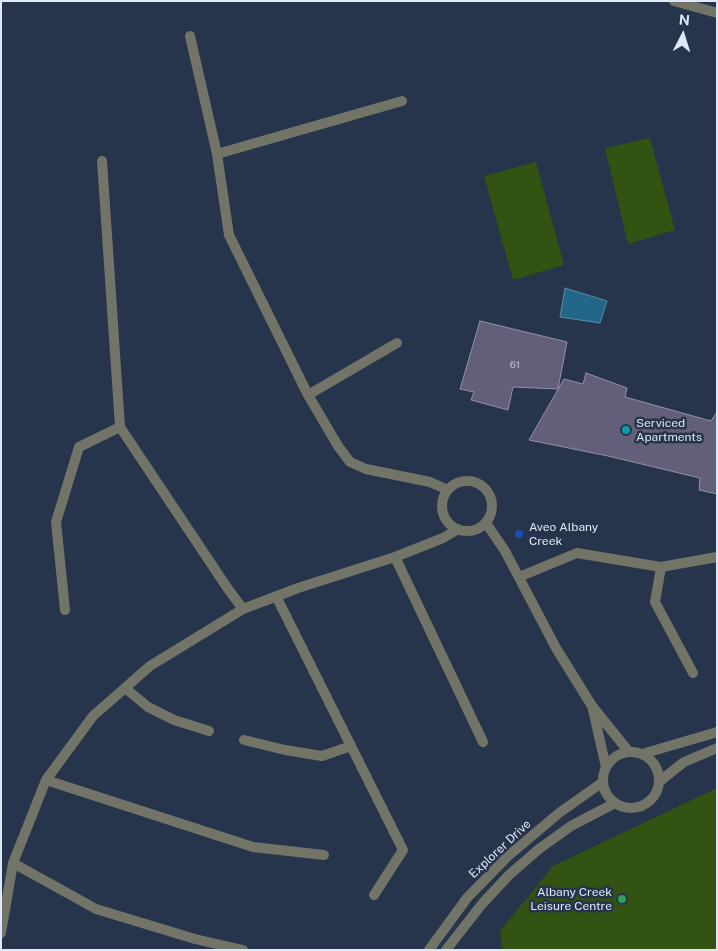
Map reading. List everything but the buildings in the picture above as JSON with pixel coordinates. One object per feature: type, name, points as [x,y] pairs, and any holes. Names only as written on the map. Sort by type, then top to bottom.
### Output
[{"type":"street","points":[[674,1],[687,3],[717,13]]},
{"type":"street","points":[[190,36],[217,154],[229,235],[308,395],[338,446],[350,462],[366,470],[430,482],[448,490]]},
{"type":"street","points":[[217,154],[402,101]]},
{"type":"street","points":[[102,161],[120,427],[243,609]]},
{"type":"street","points":[[308,395],[397,343]]},
{"type":"street","points":[[65,610],[56,522],[79,447],[120,427]]},
{"type":"street","points":[[1,933],[13,863],[46,780],[93,716],[150,666],[243,609],[276,596],[395,557],[443,538],[458,529],[475,530],[486,523],[491,513],[492,502],[482,486],[464,482],[448,490],[443,502],[443,510],[448,521],[458,529]]},
{"type":"street","points":[[486,523],[519,578],[556,648],[592,706],[629,752]]},
{"type":"street","points":[[519,578],[578,552],[661,567],[717,557]]},
{"type":"street","points":[[395,557],[484,742]]},
{"type":"street","points":[[661,567],[655,602],[693,674]]},
{"type":"street","points":[[276,596],[403,850],[374,895]]},
{"type":"street","points":[[125,688],[148,708],[174,720],[209,731]]},
{"type":"street","points":[[592,706],[606,767],[603,782],[609,797],[616,803],[628,808],[640,807],[654,797],[660,781],[684,762],[717,748]]},
{"type":"street","points":[[606,767],[612,759],[629,752],[642,754],[717,732]]},
{"type":"street","points":[[244,740],[285,750],[322,756],[351,746]]},
{"type":"street","points":[[642,754],[655,764],[660,781]]},
{"type":"street","points":[[46,780],[253,847],[324,855]]},
{"type":"street","name":"Explorer Drive","points":[[429,950],[467,898],[507,857],[559,813],[603,782]]},
{"type":"street","name":"Explorer Drive","points":[[446,950],[482,904],[509,875],[538,849],[571,826],[616,803]]},
{"type":"street","points":[[13,863],[96,909],[243,950]]},
{"type":"green space","points":[[650,138],[675,230],[628,244],[605,148]]},
{"type":"green space","points":[[536,162],[564,265],[513,280],[484,176]]},
{"type":"green space","name":"Albany Creek Leisure Centre","points":[[717,788],[717,950],[502,950],[500,931],[553,866]]},
{"type":"water","points":[[565,288],[607,301],[600,323],[560,317]]},
{"type":"place","name":"Serviced Apartments","points":[[626,430]]},
{"type":"place","name":"Aveo Albany Creek","points":[[519,534]]},
{"type":"place","name":"Albany Creek Leisure Centre","points":[[622,899]]}]
